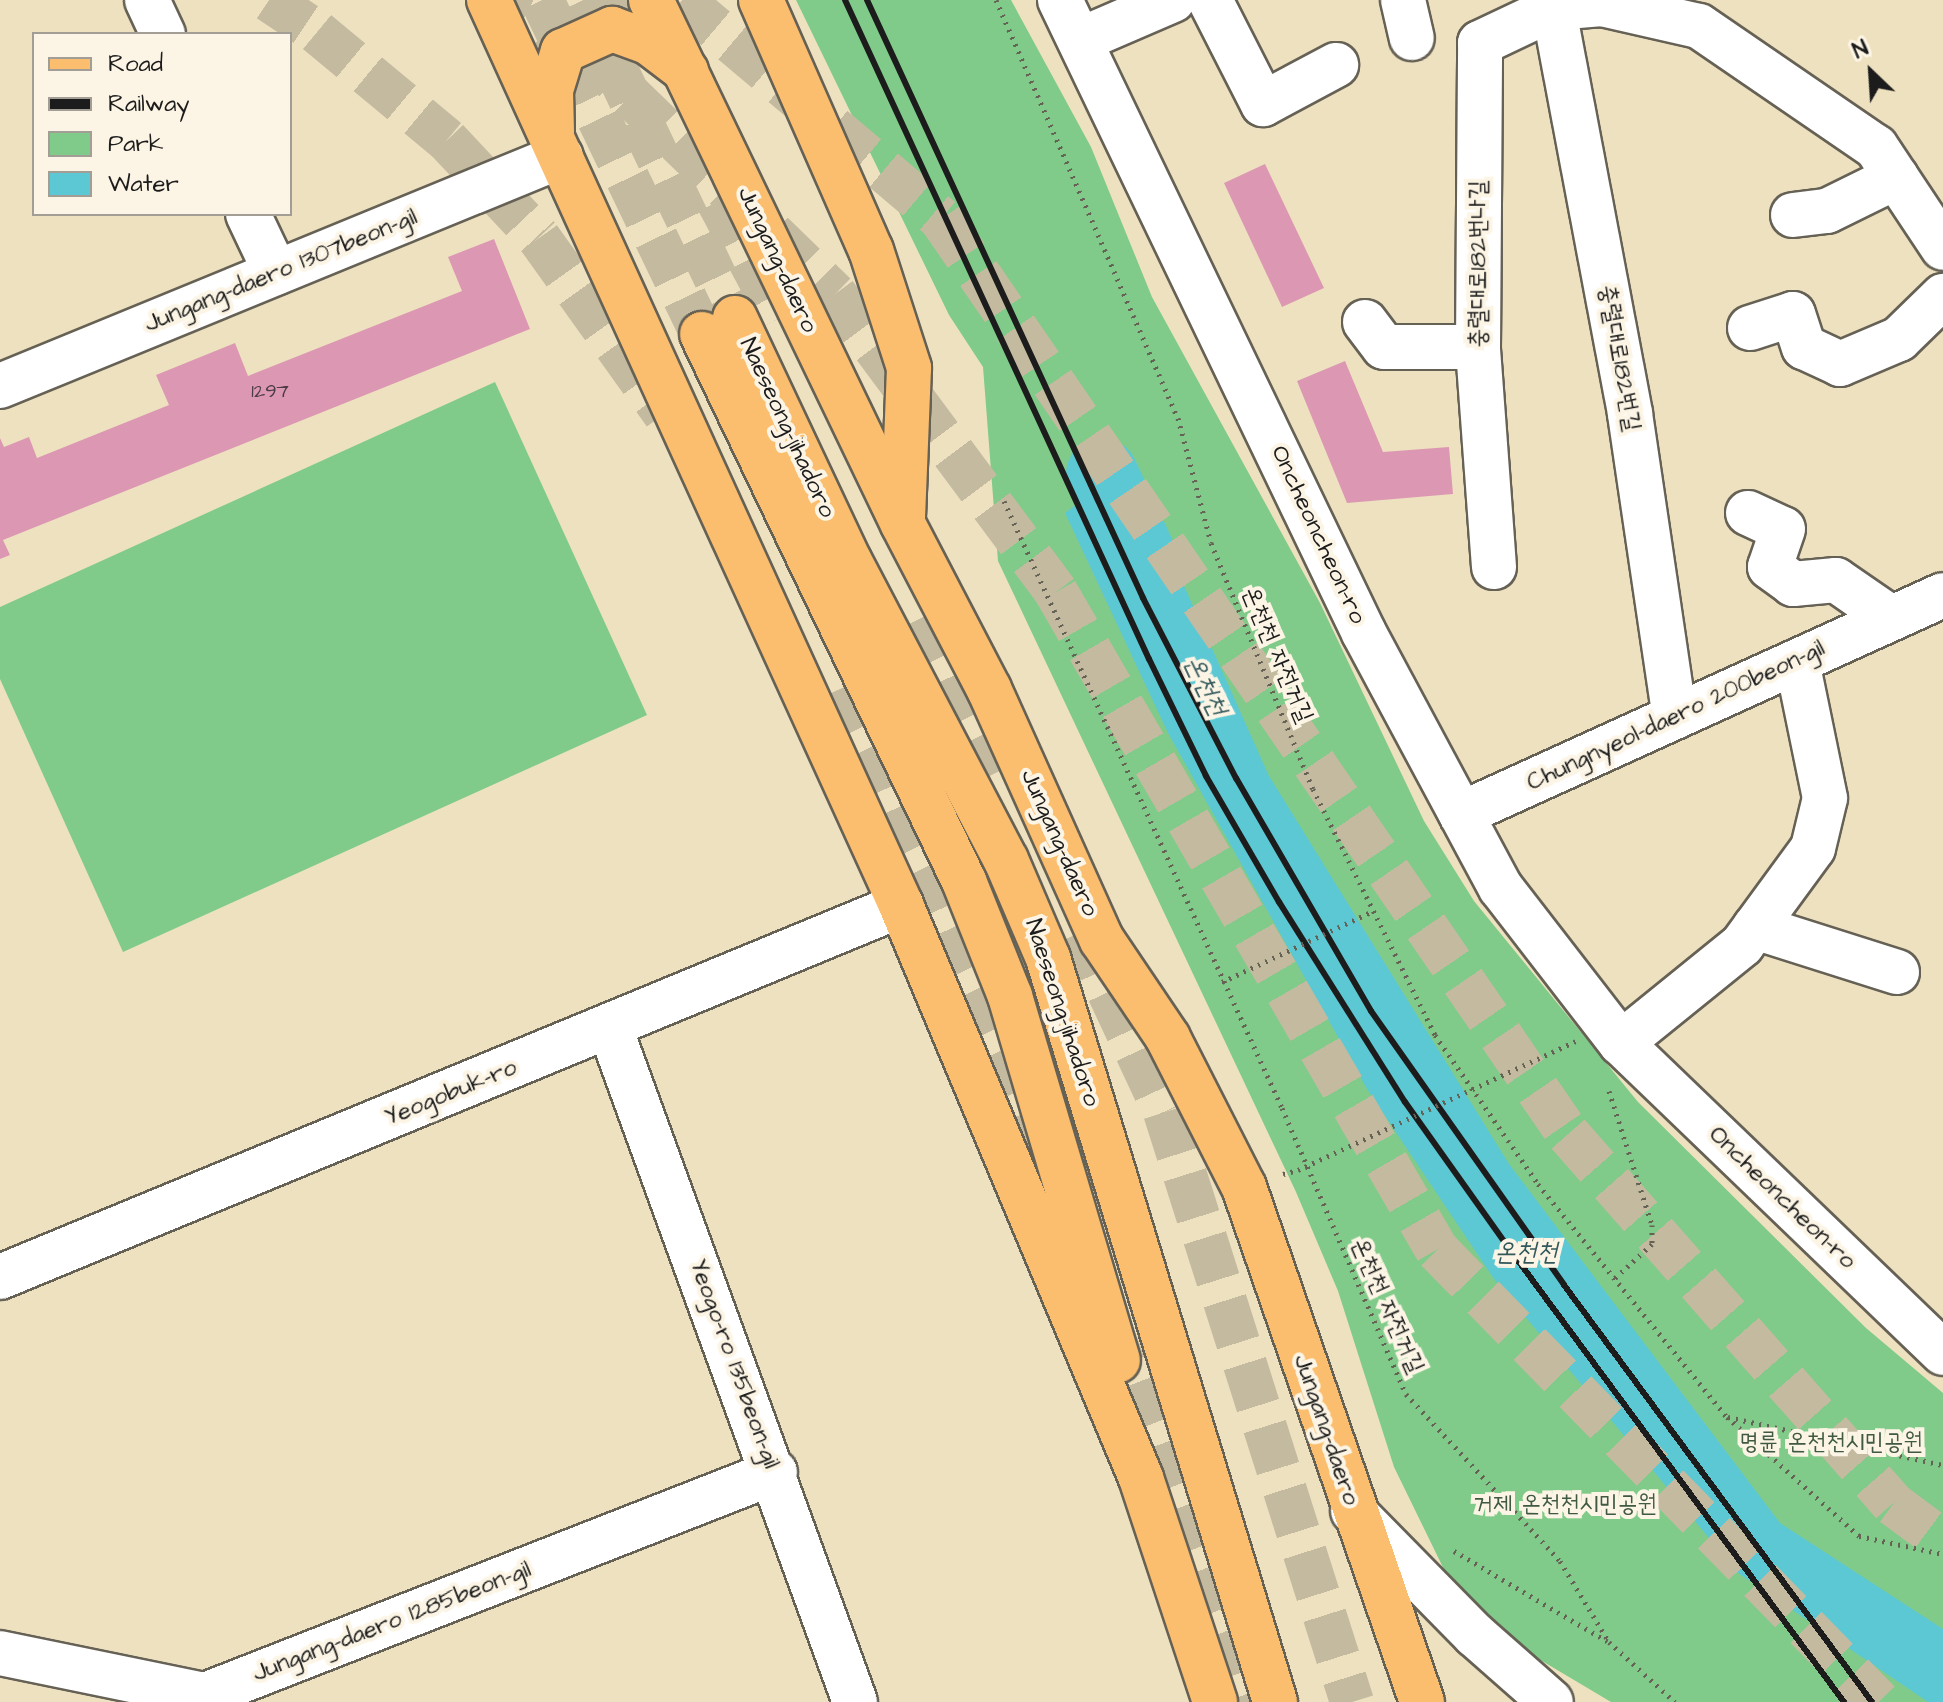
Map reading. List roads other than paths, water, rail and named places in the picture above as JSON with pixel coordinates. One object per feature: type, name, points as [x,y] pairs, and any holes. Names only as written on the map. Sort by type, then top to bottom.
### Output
[{"type":"main road","points":[[489,0],[901,905],[1141,1478],[1215,1702]]},
{"type":"main road","name":"Jungang-daero","points":[[651,0],[903,524],[989,689],[1102,940],[1168,1038],[1244,1187],[1353,1511],[1422,1702]]},
{"type":"main road","points":[[761,0],[871,250],[909,368],[903,524]]},
{"type":"main road","points":[[557,146],[551,90],[563,51],[612,29],[648,42],[688,73]]},
{"type":"main road","name":"Naeseong-jihadoro","points":[[1141,1478],[1117,1356],[1010,996],[964,881],[718,326],[850,562],[1006,860],[1048,958],[1275,1702]]},
{"type":"street","points":[[147,0],[162,32]]},
{"type":"street","name":"Oncheoncheon-ro","points":[[1060,0],[1364,633],[1501,888],[1621,1043],[1943,1353]]},
{"type":"street","points":[[1080,40],[1173,0]]},
{"type":"street","points":[[1210,0],[1263,104],[1336,65]]},
{"type":"street","points":[[1553,4],[1602,4],[1699,26],[1876,147],[1943,248]]},
{"type":"street","name":"충렬대로182번나길","points":[[1494,567],[1478,347],[1480,43],[1553,4]]},
{"type":"street","name":"충렬대로182번길","points":[[1553,4],[1630,414],[1675,717]]},
{"type":"street","name":"Jungang-daero 1307beon-gil","points":[[0,386],[276,273],[557,146]]},
{"type":"street","points":[[1793,215],[1827,211],[1896,177]]},
{"type":"street","points":[[249,216],[276,273]]},
{"type":"street","points":[[1750,328],[1793,314],[1804,347],[1840,364],[1899,339],[1943,296]]},
{"type":"street","points":[[1365,322],[1384,347],[1478,347]]},
{"type":"street","points":[[1748,513],[1783,529],[1770,567],[1793,584],[1836,580],[1891,618]]},
{"type":"street","name":"Chungnyeol-daero 200beon-gil","points":[[1461,814],[1943,595]]},
{"type":"street","points":[[1621,1043],[1742,945],[1813,848],[1825,798],[1797,662]]},
{"type":"street","name":"Yeogobuk-ro","points":[[0,1277],[610,1028],[901,905]]},
{"type":"street","points":[[1755,927],[1824,953],[1897,972]]},
{"type":"street","name":"Yeogo-ro 135beon-gil","points":[[610,1028],[775,1472],[855,1702]]},
{"type":"street","name":"Jungang-daero 1285beon-gil","points":[[0,1653],[205,1695],[775,1472]]},
{"type":"street","points":[[1353,1511],[1475,1635],[1551,1702]]},
{"type":"water","name":"온천천","points":[[1134,474],[1269,776],[1509,1164],[1780,1523],[1943,1629],[1943,1702],[1928,1702],[1738,1573],[1494,1279],[1367,1089],[1168,733],[1065,513],[1105,483]]},
{"type":"waterway","name":"온천천","points":[[1102,474],[1148,572]]},
{"type":"tunnel","points":[[269,0],[317,32],[447,140],[539,238],[665,414]]},
{"type":"tunnel","points":[[484,0],[583,50],[835,294],[1056,592],[1437,1250],[1879,1702]]},
{"type":"tunnel","points":[[542,0],[702,334]]},
{"type":"tunnel","points":[[583,0],[735,318]]},
{"type":"tunnel","points":[[605,0],[639,61]]},
{"type":"tunnel","points":[[682,0],[941,219],[1568,1134],[1893,1504],[1943,1541]]},
{"type":"tunnel","points":[[718,201],[780,317]]},
{"type":"tunnel","points":[[927,615],[1003,769]]},
{"type":"tunnel","points":[[827,695],[1041,1146]]},
{"type":"tunnel","points":[[1081,932],[1165,1112],[1352,1702]]},
{"type":"tunnel","points":[[1108,1323],[1252,1702]]},
{"type":"railway","points":[[845,0],[1149,659],[1206,776],[1279,902],[1405,1102],[1508,1247],[1844,1702]]},
{"type":"railway","points":[[867,0],[1143,598],[1236,778],[1371,1011],[1564,1285],[1872,1702]]},
{"type":"park label","name":"명륜 온천천시민공원","points":[[1831,1443]]},
{"type":"park label","name":"거제 온천천시민공원","points":[[1565,1505]]}]
